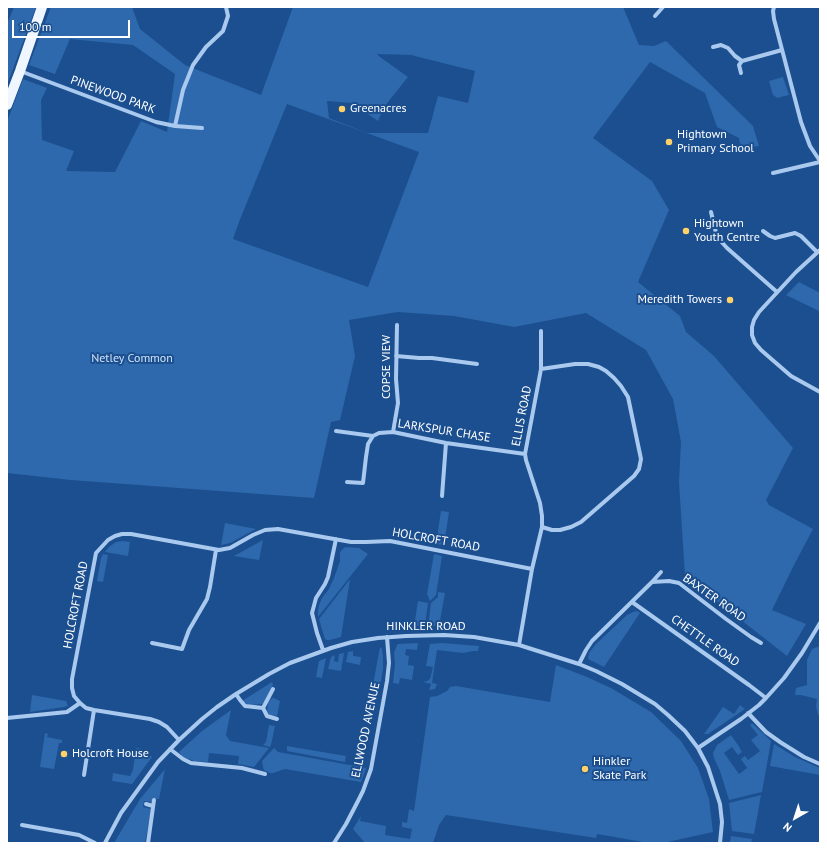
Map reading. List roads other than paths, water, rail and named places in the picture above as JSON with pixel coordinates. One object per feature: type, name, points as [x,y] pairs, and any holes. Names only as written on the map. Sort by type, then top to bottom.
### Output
[{"type":"main road","points":[[7,105],[42,7]]},
{"type":"street","points":[[175,126],[183,90],[193,65],[206,47],[224,31],[228,16],[227,7]]},
{"type":"street","points":[[655,16],[663,7]]},
{"type":"street","points":[[773,173],[820,161],[810,146],[801,122],[774,19],[774,7]]},
{"type":"street","points":[[713,47],[721,45],[728,48],[742,61]]},
{"type":"street","points":[[741,73],[739,65],[742,61],[782,50]]},
{"type":"street","name":"PINEWOOD PARK","points":[[20,71],[156,122],[175,126],[202,128]]},
{"type":"street","points":[[711,212],[717,237],[727,248],[777,292]]},
{"type":"street","points":[[764,231],[774,238],[795,233],[819,251],[796,272],[759,312],[754,320],[752,335],[755,343],[761,350],[791,376],[820,392]]},
{"type":"street","name":"COPSE VIEW","points":[[393,432],[398,403],[396,356],[398,325]]},
{"type":"street","name":"ELLIS ROAD","points":[[519,645],[532,569],[542,527],[540,503],[525,454],[541,369],[541,331]]},
{"type":"street","points":[[396,356],[432,358],[477,364]]},
{"type":"street","points":[[541,369],[575,364],[588,364],[606,371],[614,378],[628,397],[641,459],[639,469],[634,476],[581,522],[560,530],[552,530],[542,527]]},
{"type":"street","name":"LARKSPUR CHASE","points":[[336,431],[373,436],[379,433],[393,432],[446,443],[525,454]]},
{"type":"street","points":[[347,482],[363,483],[368,444],[373,436]]},
{"type":"street","points":[[442,496],[446,443]]},
{"type":"street","name":"HOLCROFT ROAD","points":[[80,703],[74,696],[72,679],[96,553],[108,540],[115,536],[131,534],[216,550],[230,548],[265,530],[278,529],[351,542],[390,541],[532,569]]},
{"type":"street","points":[[323,650],[312,612],[316,598],[328,577],[336,539]]},
{"type":"street","points":[[152,642],[182,649],[189,630],[207,599],[216,550]]},
{"type":"street","points":[[579,664],[592,641],[661,572]]},
{"type":"street","name":"BAXTER ROAD","points":[[652,582],[669,581],[679,583],[726,620],[761,643]]},
{"type":"street","name":"CHETTLE ROAD","points":[[632,602],[766,698]]},
{"type":"street","points":[[698,748],[748,713],[766,698],[789,672],[820,623]]},
{"type":"street","name":"HINKLER ROAD","points":[[105,843],[121,813],[158,762],[179,740],[207,715],[236,694],[290,663],[323,650],[352,642],[387,637],[444,635],[474,637],[519,645],[579,664],[622,684],[655,704],[683,729],[698,748],[708,767],[720,804],[722,822],[720,843]]},
{"type":"street","name":"ELLWOOD AVENUE","points":[[334,843],[358,801],[371,769],[387,681],[389,663],[387,637]]},
{"type":"street","points":[[263,708],[273,689]]},
{"type":"street","points":[[236,694],[245,706],[263,708]]},
{"type":"street","points":[[7,718],[67,712],[80,703],[86,708],[94,710],[150,719],[159,722],[167,727],[179,740]]},
{"type":"street","points":[[263,708],[267,716],[277,721]]},
{"type":"street","points":[[84,774],[94,710]]},
{"type":"street","points":[[748,713],[766,732],[780,742],[804,757],[820,764]]},
{"type":"street","points":[[170,749],[191,763],[242,768],[265,774]]},
{"type":"street","points":[[148,843],[154,800]]},
{"type":"street","points":[[146,804],[154,806]]},
{"type":"street","points":[[22,825],[79,836],[95,843]]},
{"type":"place","name":"Greenacres","points":[[342,109]]},
{"type":"place","name":"Hightown Primary School","points":[[669,142]]},
{"type":"place","name":"Hightown Youth Centre","points":[[686,231]]},
{"type":"place","name":"Meredith Towers","points":[[730,300]]},
{"type":"place","name":"Holcroft House","points":[[64,754]]},
{"type":"place","name":"Hinkler Skate Park","points":[[585,769]]},
{"type":"park label","name":"Netley Common","points":[[132,359]]}]
